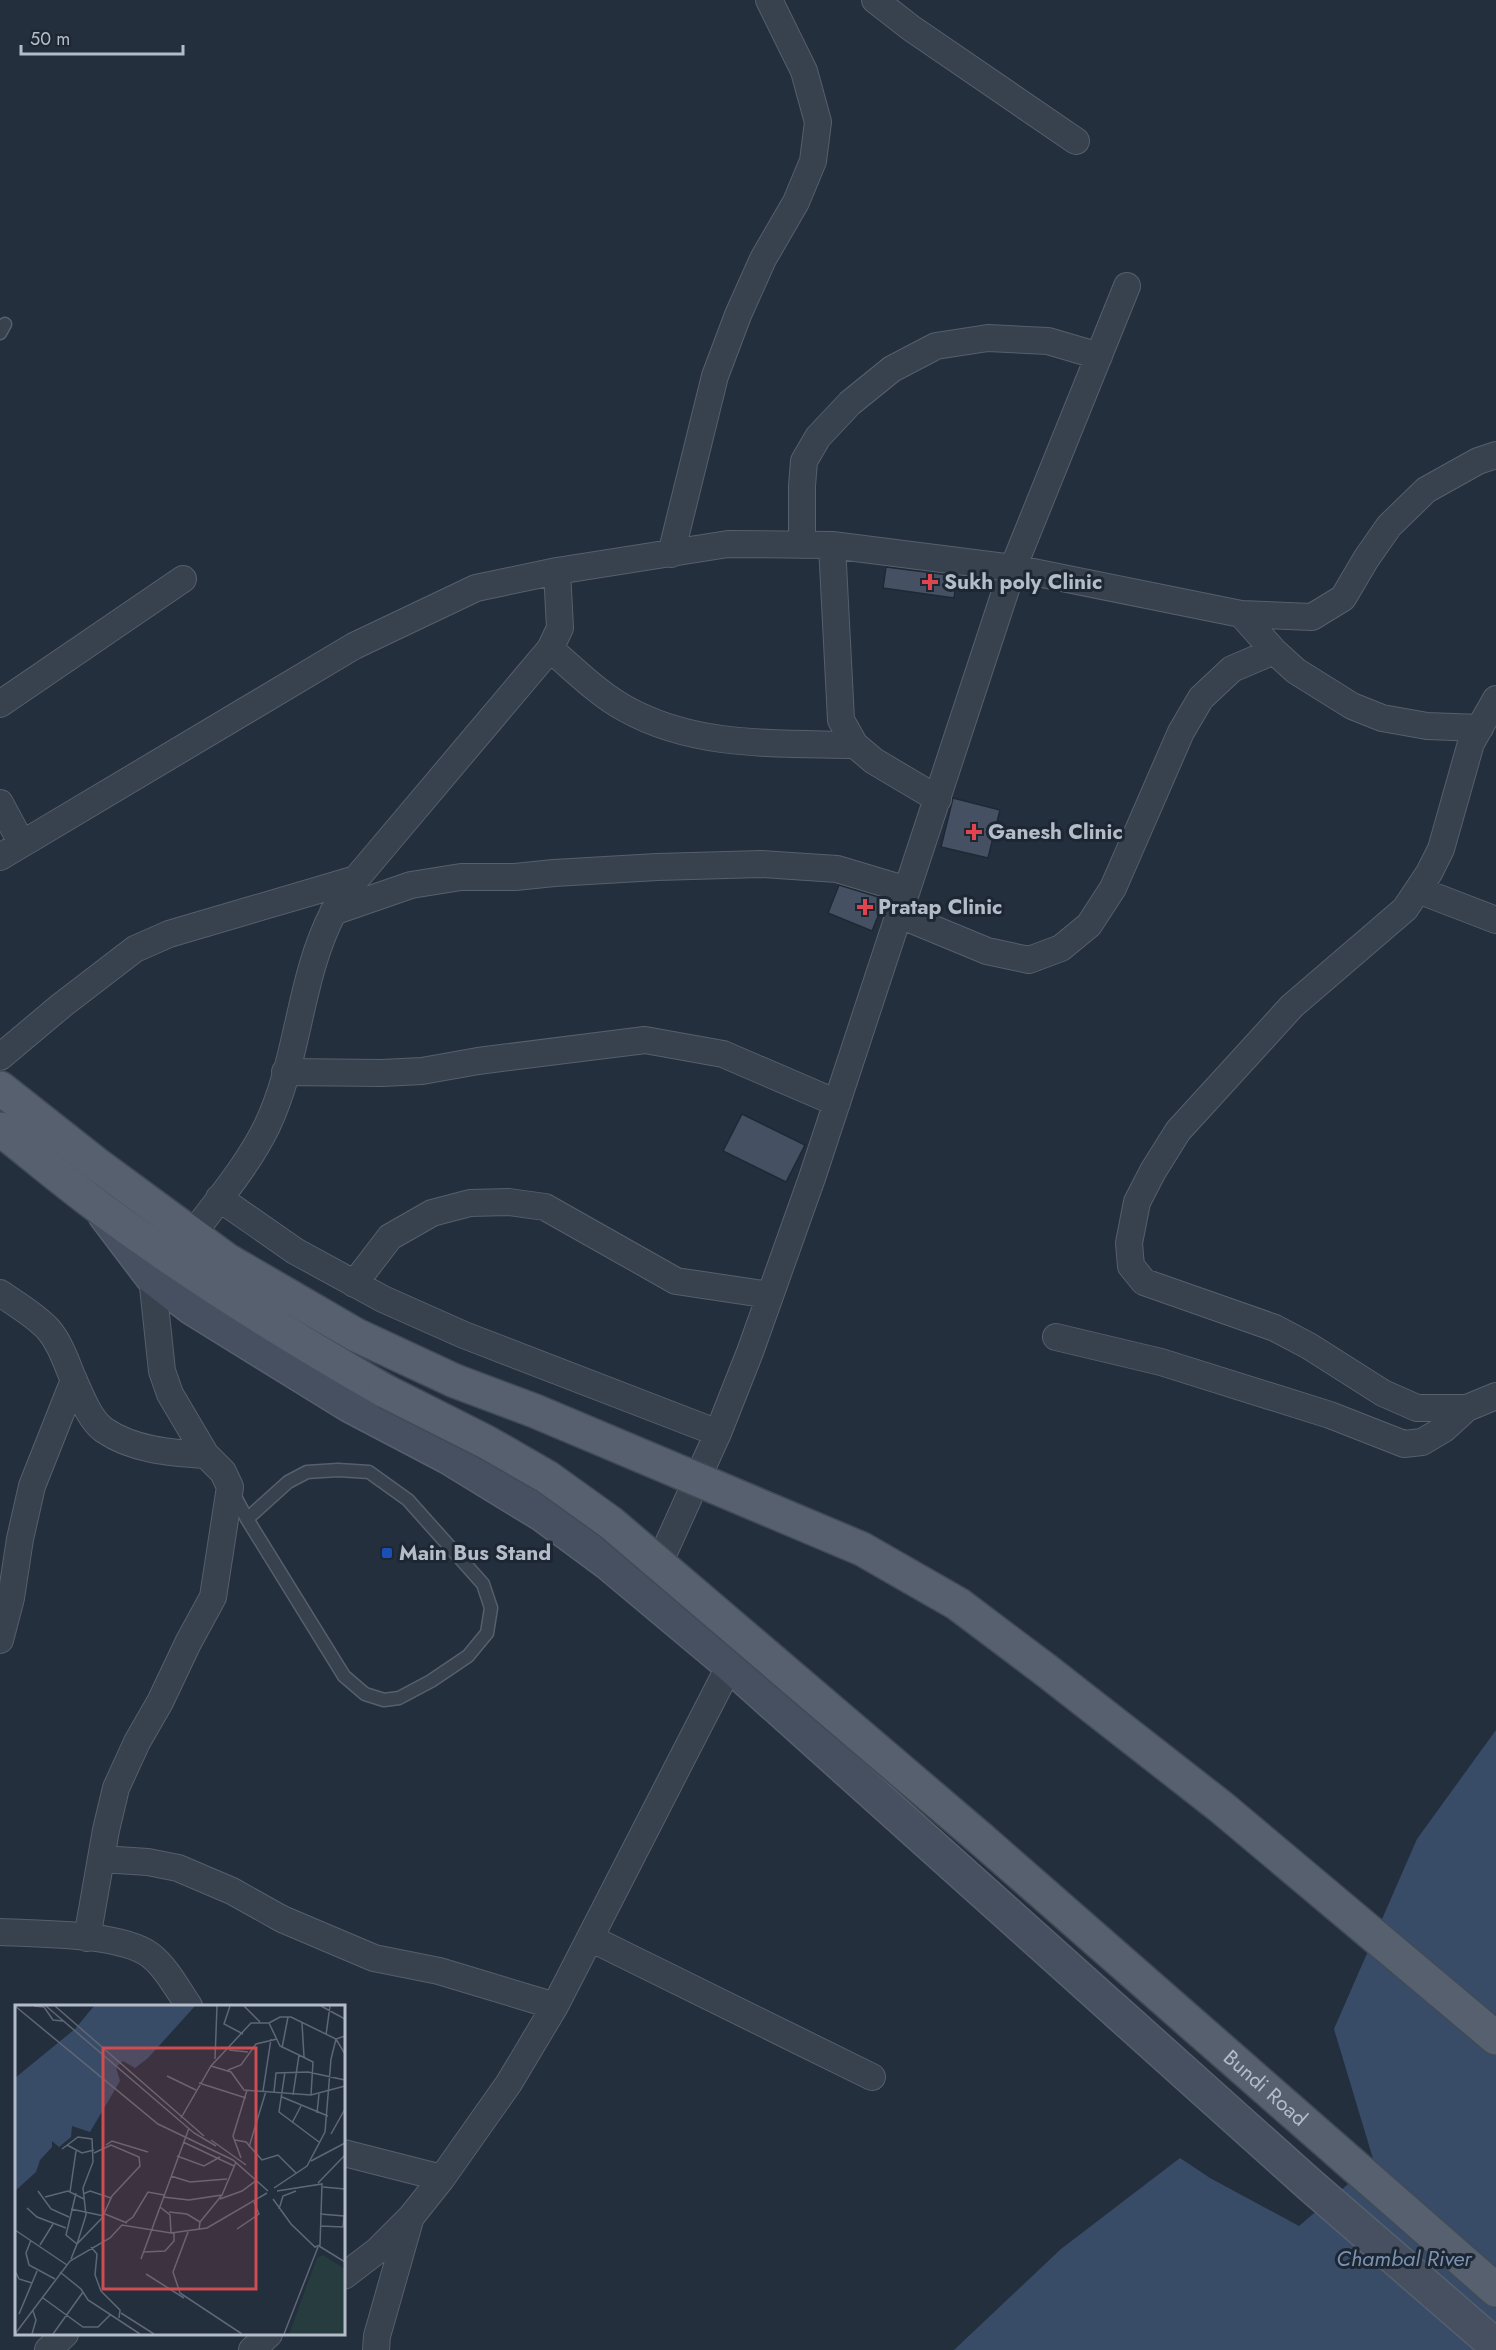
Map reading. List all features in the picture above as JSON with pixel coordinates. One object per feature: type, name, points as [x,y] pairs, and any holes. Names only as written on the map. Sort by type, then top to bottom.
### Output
[{"type":"main road","points":[[0,1088],[95,1163],[227,1260],[356,1335],[455,1381],[535,1411],[862,1549],[958,1604],[1221,1807],[1496,2038]]},
{"type":"main road","name":"Bundi Road","points":[[0,1129],[99,1208],[205,1281],[385,1391],[486,1442],[547,1477],[611,1523],[1034,1885],[1496,2290]]},
{"type":"street","points":[[671,554],[715,376],[738,315],[763,260],[796,202],[813,161],[818,122],[804,71],[769,0]]},
{"type":"street","points":[[875,0],[911,28],[1076,141]]},
{"type":"street","points":[[646,1593],[718,1433],[770,1295],[900,915],[1013,568],[1127,286]]},
{"type":"street","points":[[802,545],[804,461],[818,437],[850,403],[892,369],[936,346],[988,338],[1048,341],[1099,356]]},
{"type":"street","points":[[0,857],[354,646],[476,588],[558,571],[728,544],[832,545],[1013,568],[1241,614],[1312,617],[1343,598],[1389,526],[1426,490],[1479,461],[1496,455]]},
{"type":"street","points":[[832,545],[841,720],[855,745],[874,761],[938,799]]},
{"type":"street","points":[[192,1234],[251,1153],[267,1125],[285,1072],[316,955],[333,912],[356,879],[550,649],[560,628],[558,571]]},
{"type":"street","points":[[0,704],[183,579]]},
{"type":"street","points":[[1241,614],[1274,651],[1296,671],[1352,706],[1382,718],[1427,726],[1491,711]]},
{"type":"street","points":[[550,649],[624,709],[674,731],[737,742],[855,745]]},
{"type":"street","points":[[900,915],[987,951],[1029,960],[1061,948],[1089,925],[1113,888],[1181,732],[1201,698],[1232,669],[1274,651]]},
{"type":"street","points":[[1467,1408],[1417,1408],[1383,1393],[1309,1346],[1275,1328],[1143,1282],[1131,1266],[1129,1243],[1137,1202],[1178,1131],[1292,1006],[1385,928],[1405,909],[1418,890],[1441,849],[1450,825],[1457,789],[1471,743],[1491,711]]},
{"type":"street","points":[[0,804],[22,844]]},
{"type":"street","points":[[333,912],[411,885],[461,877],[515,878],[554,873],[657,867],[761,864],[837,868],[907,890]]},
{"type":"street","points":[[0,1057],[62,1005],[135,949],[169,934],[356,879]]},
{"type":"street","points":[[1418,890],[1496,920]]},
{"type":"street","points":[[285,1072],[422,1071],[500,1058],[645,1040],[723,1054],[837,1103]]},
{"type":"street","points":[[219,1198],[295,1251],[383,1299],[465,1335],[718,1433]]},
{"type":"street","points":[[354,1284],[390,1237],[432,1214],[470,1203],[509,1202],[545,1207],[676,1281],[770,1295]]},
{"type":"street","points":[[99,1208],[152,1277],[192,1308],[349,1405],[448,1457],[543,1515],[646,1593],[730,1665],[1309,2184],[1496,2346]]},
{"type":"street","points":[[87,1938],[100,1859],[116,1788],[137,1742],[160,1702],[213,1597],[230,1487],[228,1478],[206,1455],[170,1394],[162,1371],[152,1277]]},
{"type":"street","points":[[0,1293],[49,1330],[64,1354],[86,1406],[102,1429],[132,1444],[166,1453],[206,1455]]},
{"type":"street","points":[[1056,1338],[1172,1365],[1330,1415],[1404,1444],[1422,1442],[1444,1429],[1467,1408],[1496,1396]]},
{"type":"street","points":[[0,1640],[11,1598],[20,1539],[32,1486],[74,1380]]},
{"type":"street","points":[[345,2276],[378,2250],[411,2217],[442,2178],[509,2083],[555,2006],[730,1665]]},
{"type":"street","points":[[100,1859],[148,1862],[178,1868],[232,1891],[282,1919],[374,1958],[440,1971],[555,2006]]},
{"type":"street","points":[[0,1932],[119,1942],[149,1955],[171,1979],[188,2005]]},
{"type":"street","points":[[590,1938],[872,2077]]},
{"type":"street","points":[[345,2153],[442,2178]]},
{"type":"street","points":[[376,2350],[377,2337],[411,2217]]},
{"type":"street","points":[[48,2350],[64,2335]]},
{"type":"street","points":[[252,2350],[268,2335]]},
{"type":"lane","points":[[230,1487],[247,1519],[344,1676],[365,1694],[384,1700],[399,1698],[431,1681],[468,1656],[487,1633],[491,1608],[483,1584],[408,1500],[369,1472],[338,1470],[307,1472],[288,1482],[247,1519]]},
{"type":"water","name":"Chambal River","points":[[1496,1730],[1496,2350],[954,2350],[1061,2249],[1180,2158],[1210,2178],[1299,2226],[1374,2162],[1334,2029],[1417,1839]]},
{"type":"building","points":[[886,567],[957,576],[954,598],[883,588]]},
{"type":"building","points":[[953,798],[1000,810],[988,858],[941,847]]},
{"type":"building","points":[[839,885],[885,899],[872,931],[828,913]]},
{"type":"building","points":[[742,1114],[805,1145],[786,1182],[723,1151]]},
{"type":"place","name":"Sukh poly Clinic","points":[[930,582]]},
{"type":"place","name":"Ganesh Clinic","points":[[974,832]]},
{"type":"place","name":"Pratap Clinic","points":[[865,907]]},
{"type":"place","name":"Main Bus Stand","points":[[387,1553]]}]
